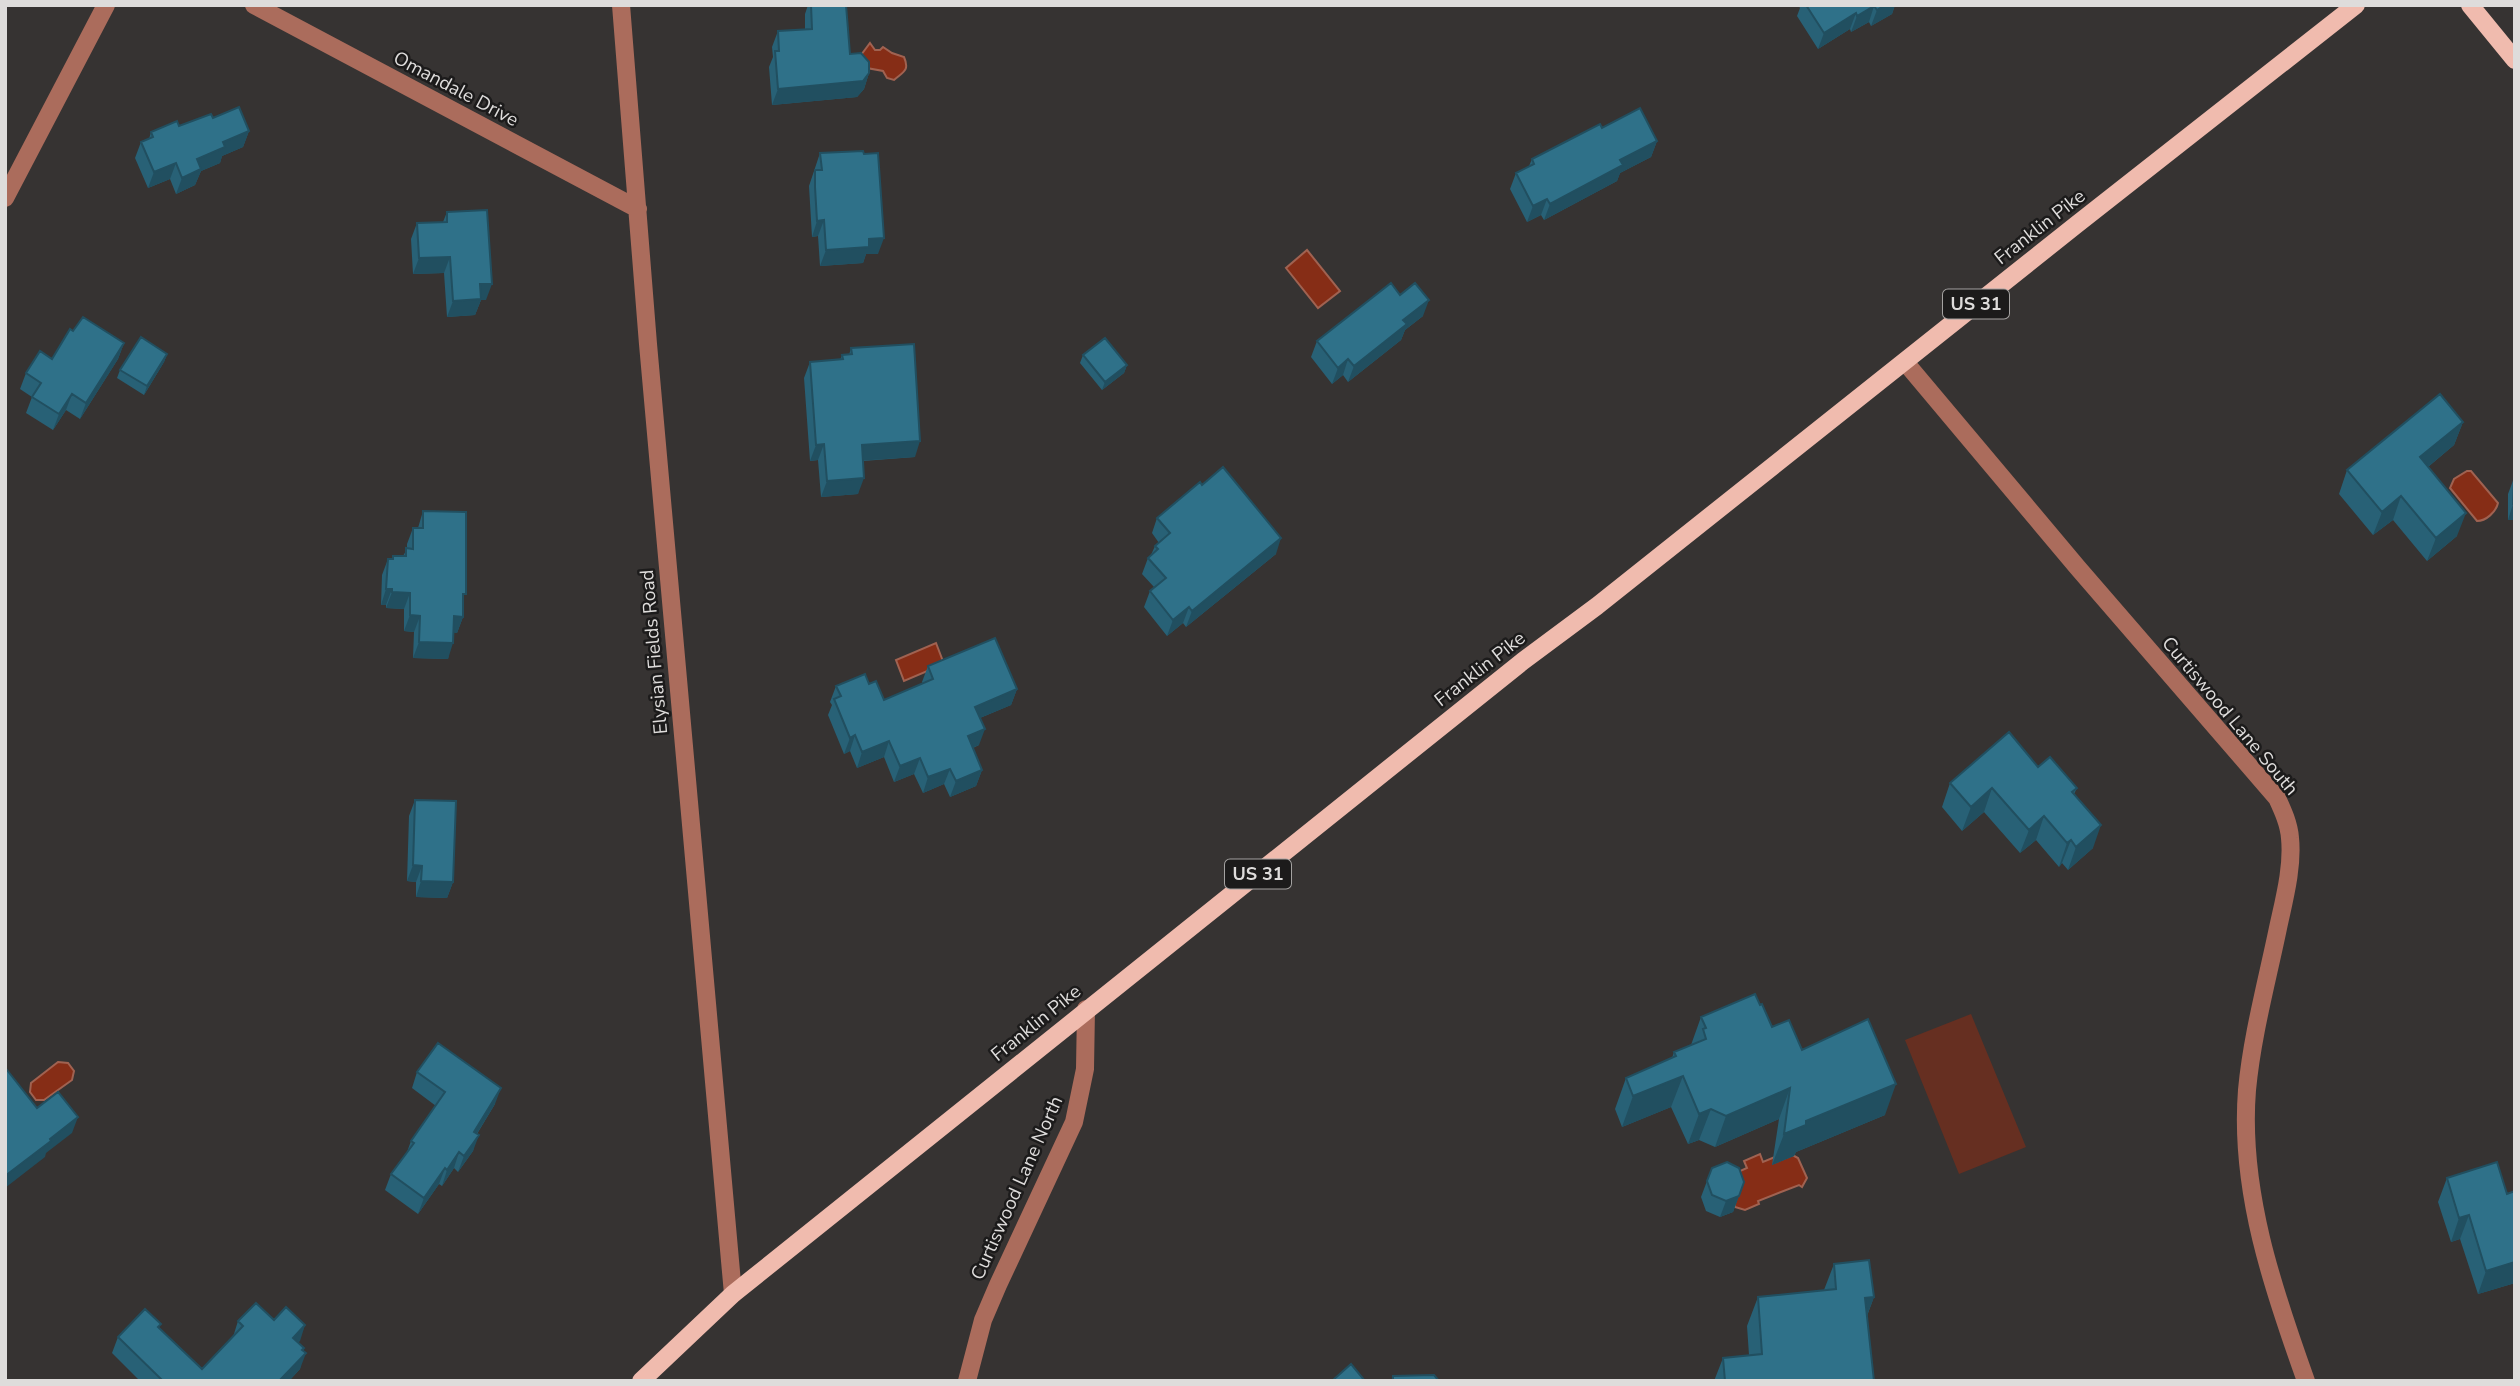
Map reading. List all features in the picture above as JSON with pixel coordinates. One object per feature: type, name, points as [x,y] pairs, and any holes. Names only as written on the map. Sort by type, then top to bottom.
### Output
[{"type":"main road","name":"Franklin Pike","points":[[641,1381],[733,1294],[1086,1009],[2356,5]]},
{"type":"main road","points":[[2470,5],[2515,60]]},
{"type":"street","points":[[5,198],[106,5]]},
{"type":"street","name":"Omandale Drive","points":[[254,5],[638,209]]},
{"type":"street","name":"Elysian Fields Road","points":[[621,5],[733,1294]]},
{"type":"street","name":"Curtiswood Lane South","points":[[1905,362],[2078,568],[2277,798],[2287,821],[2291,841],[2284,901],[2251,1063],[2247,1091],[2247,1135],[2253,1200],[2258,1221],[2278,1301],[2306,1381]]},
{"type":"street","name":"Curtiswood Lane North","points":[[967,1381],[983,1320],[1074,1122],[1085,1069],[1086,1009]]},
{"type":"shaded area","points":[[870,43],[875,50],[883,47],[904,57],[905,71],[894,80],[887,78],[883,71],[867,68],[861,55]]},
{"type":"shaded area","points":[[1307,250],[1340,291],[1318,308],[1286,268]]},
{"type":"shaded area","points":[[2471,471],[2498,503],[2493,513],[2480,521],[2477,521],[2450,488],[2454,479]]},
{"type":"shaded area","points":[[936,643],[944,664],[904,681],[896,660]]},
{"type":"shaded area","points":[[1971,1014],[2026,1147],[1959,1174],[1905,1040]]},
{"type":"shaded area","points":[[58,1062],[68,1063],[74,1071],[72,1080],[44,1100],[36,1100],[30,1092],[31,1083]]},
{"type":"shaded area","points":[[1787,1152],[1798,1158],[1807,1178],[1802,1187],[1799,1185],[1758,1201],[1759,1204],[1745,1210],[1735,1207],[1731,1175],[1747,1168],[1744,1161],[1760,1154],[1763,1162]]},
{"type":"building","points":[[811,5],[846,5],[850,54],[861,53],[869,62],[869,73],[863,81],[778,89],[775,51],[779,51],[778,31],[812,29]]},
{"type":"building","points":[[1806,5],[1885,5],[1877,10],[1874,6],[1857,16],[1856,13],[1824,33]]},
{"type":"building","points":[[239,107],[249,131],[223,142],[225,147],[197,159],[201,169],[182,178],[176,163],[154,172],[141,142],[153,137],[151,132],[177,121],[179,126],[211,114],[213,118]]},
{"type":"building","points":[[1640,108],[1657,141],[1620,160],[1623,165],[1550,204],[1547,199],[1533,206],[1516,173],[1534,164],[1532,159],[1600,124],[1602,128]]},
{"type":"building","points":[[863,151],[864,154],[878,153],[884,238],[869,239],[869,247],[826,250],[824,220],[817,221],[815,170],[822,170],[820,153]]},
{"type":"building","points":[[487,210],[492,284],[480,284],[481,299],[453,301],[450,257],[419,258],[417,223],[447,222],[447,212]]},
{"type":"building","points":[[1391,283],[1400,295],[1415,283],[1429,300],[1403,320],[1407,324],[1354,366],[1348,359],[1338,368],[1317,341]]},
{"type":"building","points":[[83,317],[124,343],[86,403],[72,394],[59,414],[32,397],[41,383],[26,373],[40,351],[52,359],[70,329],[73,331]]},
{"type":"building","points":[[141,337],[167,354],[147,386],[120,370]]},
{"type":"building","points":[[1105,338],[1127,365],[1105,382],[1083,355]]},
{"type":"building","points":[[914,344],[920,441],[862,445],[864,478],[827,481],[824,444],[816,445],[810,362],[843,359],[842,355],[852,354],[851,348]]},
{"type":"building","points":[[2440,394],[2463,422],[2420,457],[2466,513],[2436,538],[2401,496],[2382,512],[2347,470]]},
{"type":"building","points":[[1223,467],[1281,538],[1192,611],[1189,607],[1173,620],[1150,591],[1166,578],[1148,558],[1158,549],[1155,546],[1170,533],[1157,518],[1200,482],[1202,485]]},
{"type":"building","points":[[2514,478],[2515,504],[2513,504]]},
{"type":"building","points":[[423,511],[466,512],[466,594],[463,594],[463,617],[454,616],[453,643],[419,642],[420,616],[410,615],[410,593],[386,589],[388,559],[393,559],[393,556],[406,556],[406,548],[413,549],[413,528],[423,528]]},
{"type":"building","points":[[995,638],[1017,689],[975,707],[985,729],[968,736],[982,770],[956,781],[950,769],[928,777],[920,758],[900,766],[889,741],[862,752],[855,735],[850,738],[834,699],[841,696],[836,686],[865,674],[869,684],[876,681],[884,700],[933,679],[928,666]]},
{"type":"building","points":[[2009,732],[2038,767],[2050,757],[2077,788],[2072,792],[2101,825],[2076,847],[2071,840],[2067,843],[2044,816],[2029,830],[1992,788],[1971,807],[1950,783]]},
{"type":"building","points":[[415,800],[456,801],[453,882],[421,881],[422,866],[413,865]]},
{"type":"building","points":[[1755,994],[1772,1027],[1789,1020],[1802,1050],[1868,1019],[1896,1084],[1806,1121],[1806,1125],[1784,1134],[1790,1088],[1726,1116],[1711,1109],[1699,1114],[1683,1076],[1633,1096],[1626,1078],[1676,1056],[1674,1052],[1706,1039],[1703,1029],[1706,1028],[1701,1017]]},
{"type":"building","points":[[438,1043],[501,1088],[474,1132],[479,1135],[464,1156],[459,1152],[447,1170],[445,1168],[424,1198],[391,1174],[414,1143],[411,1141],[445,1092],[417,1072]]},
{"type":"building","points":[[7,1070],[37,1108],[58,1092],[78,1117],[5,1176],[5,1071]]},
{"type":"building","points":[[1727,1162],[1739,1168],[1744,1182],[1739,1196],[1726,1201],[1712,1195],[1707,1181],[1712,1168]]},
{"type":"building","points":[[2497,1162],[2507,1194],[2515,1191],[2515,1262],[2486,1271],[2469,1215],[2459,1218],[2447,1178]]},
{"type":"building","points":[[1869,1260],[1874,1297],[1865,1298],[1874,1381],[1725,1381],[1723,1358],[1762,1354],[1758,1297],[1836,1289],[1834,1264]]},
{"type":"building","points":[[256,1303],[274,1320],[286,1307],[305,1325],[293,1338],[306,1353],[279,1381],[163,1381],[118,1337],[145,1309],[161,1324],[158,1327],[202,1369],[243,1326],[238,1321]]},
{"type":"building","points":[[1351,1364],[1365,1381],[1332,1381]]},
{"type":"building","points":[[1434,1375],[1439,1381],[1393,1381],[1393,1376]]}]
